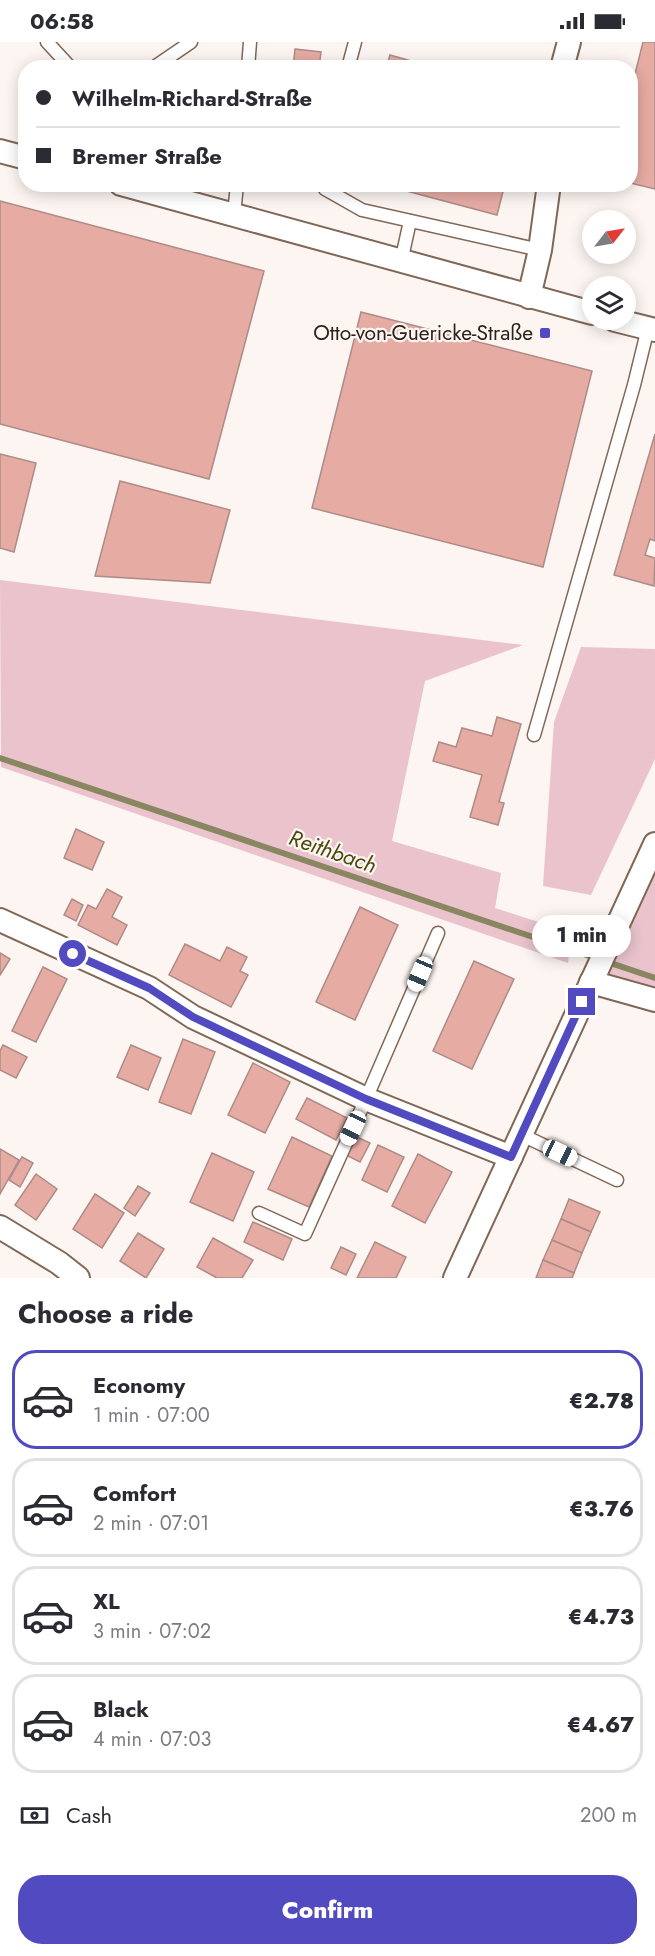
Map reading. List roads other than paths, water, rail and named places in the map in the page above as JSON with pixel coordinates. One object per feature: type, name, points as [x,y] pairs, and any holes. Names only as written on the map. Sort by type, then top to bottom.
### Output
[{"type":"street","points":[[564,60],[569,42]]},
{"type":"street","points":[[0,151],[18,156]]},
{"type":"street","points":[[150,192],[582,311]]},
{"type":"street","points":[[529,297],[540,250],[548,192]]},
{"type":"street","points":[[636,325],[651,329]]},
{"type":"street","points":[[455,1278],[655,844]]},
{"type":"street","points":[[0,920],[149,988],[193,1017],[366,1099],[511,1157]]},
{"type":"street","points":[[593,977],[655,1000]]},
{"type":"street","points":[[0,1227],[59,1263],[78,1278]]},
{"type":"lane","points":[[47,42],[64,60]]},
{"type":"lane","points":[[165,60],[191,42]]},
{"type":"lane","points":[[350,60],[355,42]]},
{"type":"lane","points":[[247,43],[248,60]]},
{"type":"lane","points":[[234,215],[236,192]]},
{"type":"lane","points":[[330,192],[362,210],[540,250]]},
{"type":"lane","points":[[401,262],[410,221]]},
{"type":"lane","points":[[534,735],[651,329]]},
{"type":"lane","points":[[259,1213],[305,1234],[438,933]]},
{"type":"lane","points":[[522,1135],[617,1180]]},
{"type":"waterway","name":"Reithbach","points":[[0,758],[655,978]]},
{"type":"place","name":"Otto-von-Guericke-Straße","points":[[545,333]]}]
